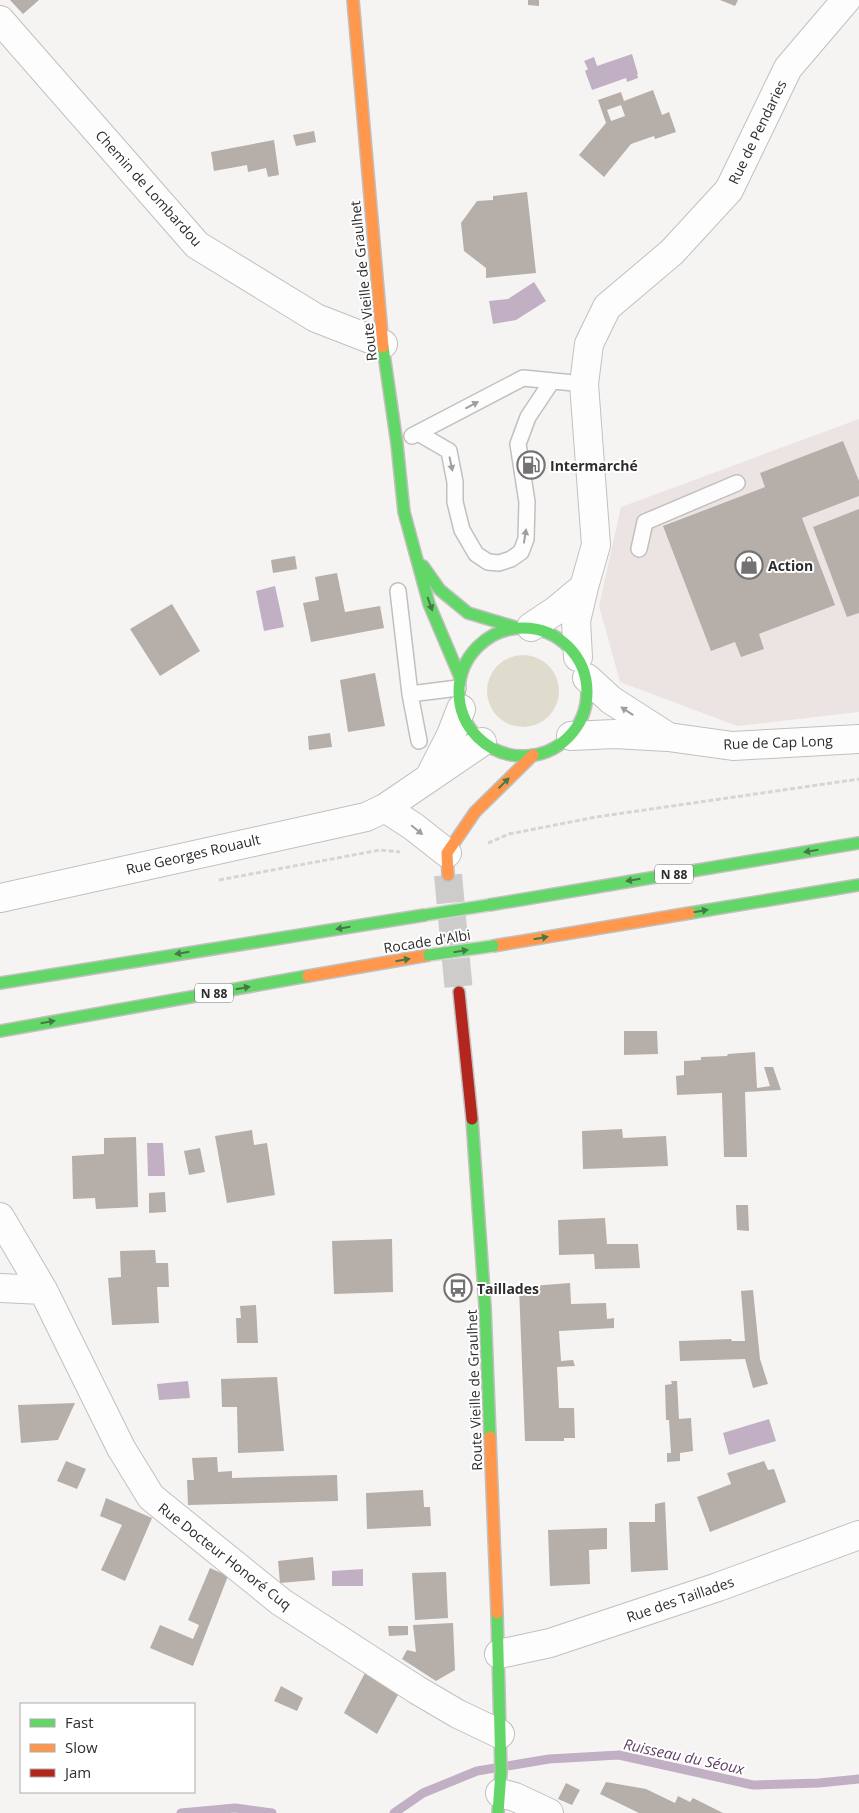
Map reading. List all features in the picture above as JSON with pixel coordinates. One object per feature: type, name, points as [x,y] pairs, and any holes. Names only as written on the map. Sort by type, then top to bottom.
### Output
[{"type":"main road","name":"Route Vieille de Graulhet","points":[[353,0],[383,344],[404,512],[429,604],[460,691]]},
{"type":"main road","name":"Route Vieille de Graulhet","points":[[416,557],[440,590],[468,613],[523,627]]},
{"type":"main road","points":[[523,627],[558,637],[582,667],[588,699],[582,719],[571,736],[554,749],[534,755],[514,756],[490,750],[469,727],[460,691],[471,653],[491,636],[523,627]]},
{"type":"main road","points":[[474,812],[534,755]]},
{"type":"main road","points":[[448,864],[474,812],[483,785]]},
{"type":"main road","name":"Rocade d'Albi","points":[[0,983],[859,843]]},
{"type":"main road","name":"Rocade d'Albi","points":[[0,1031],[429,956],[859,884]]},
{"type":"main road","name":"Route Vieille de Graulhet","points":[[459,992],[471,1097],[486,1306],[499,1654],[500,1793]]},
{"type":"street","name":"Rue de Pendaries","points":[[582,667],[576,621],[596,545],[584,384],[589,344],[607,308],[672,252],[729,190],[788,68],[846,0]]},
{"type":"street","name":"Chemin de Lombardou","points":[[0,20],[197,245],[316,318],[383,344]]},
{"type":"street","points":[[523,627],[555,611],[584,587]]},
{"type":"street","name":"Rue de Cap Long","points":[[582,667],[611,700],[668,737]]},
{"type":"street","points":[[429,780],[451,735],[460,691]]},
{"type":"street","name":"Rue de Cap Long","points":[[571,736],[614,734],[668,737],[734,746],[859,739]]},
{"type":"street","name":"Rue Georges Rouault","points":[[0,898],[366,817],[386,808],[429,780],[490,750]]},
{"type":"street","points":[[386,808],[414,826],[448,864]]},
{"type":"street","name":"Rue Docteur Honoré Cuq","points":[[0,1216],[43,1290],[121,1448],[151,1497],[280,1602],[417,1690],[458,1714],[500,1746]]},
{"type":"street","points":[[0,1288],[43,1290]]},
{"type":"street","name":"Rue des Taillades","points":[[499,1654],[550,1643],[681,1600],[859,1535]]},
{"type":"street","points":[[500,1793],[515,1797],[549,1813]]},
{"type":"lane","points":[[397,444],[523,378],[584,384]]},
{"type":"lane","points":[[418,433],[449,451],[456,482],[455,502],[462,530],[476,554],[488,562],[500,563],[511,559],[521,552],[526,539],[527,502],[518,444],[528,417],[552,381]]},
{"type":"lane","points":[[639,549],[645,522],[737,483]]},
{"type":"lane","points":[[398,591],[410,694],[419,741]]},
{"type":"lane","points":[[410,694],[460,691]]},
{"type":"shaded area","points":[[632,54],[638,78],[627,82],[626,78],[592,90],[585,71],[588,69],[584,61],[594,57],[597,66]]},
{"type":"shaded area","points":[[534,282],[546,301],[516,320],[493,324],[489,301],[508,299]]},
{"type":"shaded area","points":[[859,419],[859,712],[737,726],[620,682],[599,606],[621,507]]},
{"type":"shaded area","points":[[275,586],[284,627],[264,631],[256,591]]},
{"type":"shaded area","points":[[523,655],[543,661],[553,671],[559,691],[553,711],[543,721],[523,727],[503,721],[493,711],[487,691],[493,671],[503,661]]},
{"type":"shaded area","points":[[147,1143],[163,1143],[165,1176],[148,1176]]},
{"type":"shaded area","points":[[188,1381],[190,1398],[159,1400],[157,1384]]},
{"type":"shaded area","points":[[769,1419],[776,1441],[729,1455],[723,1433]]},
{"type":"shaded area","points":[[363,1569],[363,1586],[332,1586],[332,1571]]},
{"type":"building","points":[[10,0],[39,0],[23,14]]},
{"type":"building","points":[[528,0],[539,0],[539,6],[528,5]]},
{"type":"building","points":[[720,0],[738,0],[735,6]]},
{"type":"building","points":[[653,90],[662,115],[669,112],[676,132],[655,139],[654,136],[631,144],[604,177],[579,155],[606,123],[598,100],[621,92],[624,101]],"holes":[[[621,105],[625,116],[611,121],[607,110]]]},
{"type":"building","points":[[314,131],[316,142],[296,146],[293,135]]},
{"type":"building","points":[[274,140],[279,175],[268,177],[266,168],[248,172],[247,165],[214,171],[211,152]]},
{"type":"building","points":[[527,192],[536,273],[486,278],[486,268],[464,251],[461,223],[477,201],[493,200],[493,196]]},
{"type":"building","name":"Action","points":[[843,441],[859,481],[859,496],[802,518],[835,605],[759,634],[764,649],[741,657],[735,642],[711,651],[663,526],[765,487],[760,473]]},
{"type":"building","points":[[859,509],[859,613],[847,617],[813,527]]},
{"type":"building","points":[[295,556],[297,569],[273,573],[271,560]]},
{"type":"building","points":[[337,573],[345,612],[380,606],[384,628],[311,642],[303,603],[319,600],[315,577]]},
{"type":"building","points":[[172,604],[200,651],[160,676],[130,629]]},
{"type":"building","points":[[375,673],[385,726],[348,732],[340,680]]},
{"type":"building","points":[[330,733],[332,747],[309,750],[308,736]]},
{"type":"building","points":[[624,1031],[657,1031],[658,1054],[624,1055]]},
{"type":"building","points":[[755,1052],[757,1088],[770,1086],[764,1067],[773,1067],[781,1090],[745,1092],[747,1157],[724,1157],[722,1093],[677,1095],[676,1076],[684,1075],[684,1061],[701,1060],[701,1057]]},
{"type":"building","points":[[622,1129],[623,1138],[666,1136],[668,1166],[583,1169],[582,1131]]},
{"type":"building","points":[[252,1130],[254,1145],[267,1143],[275,1195],[227,1203],[215,1136]]},
{"type":"building","points":[[136,1137],[138,1207],[96,1209],[95,1198],[73,1199],[72,1156],[104,1154],[104,1138]]},
{"type":"building","points":[[200,1148],[205,1172],[189,1175],[184,1151]]},
{"type":"building","points":[[165,1192],[166,1212],[149,1213],[149,1193]]},
{"type":"building","points":[[736,1205],[748,1205],[749,1231],[737,1230]]},
{"type":"building","points":[[605,1218],[607,1244],[638,1244],[640,1268],[595,1269],[594,1254],[559,1255],[558,1220]]},
{"type":"building","points":[[392,1239],[393,1292],[334,1294],[332,1241]]},
{"type":"building","points":[[155,1250],[156,1263],[168,1263],[169,1287],[157,1287],[159,1323],[112,1325],[108,1278],[121,1277],[120,1251]]},
{"type":"building","points":[[570,1283],[571,1304],[606,1303],[607,1319],[614,1318],[614,1328],[559,1331],[561,1361],[573,1360],[575,1366],[557,1367],[559,1408],[574,1408],[575,1438],[564,1438],[564,1441],[525,1441],[519,1287]]},
{"type":"building","points":[[753,1290],[760,1359],[768,1384],[753,1388],[745,1359],[680,1361],[679,1341],[731,1339],[732,1341],[745,1341],[741,1291]]},
{"type":"building","points":[[256,1305],[258,1343],[237,1343],[236,1318],[241,1318],[240,1306]]},
{"type":"building","points":[[277,1377],[284,1451],[238,1453],[237,1407],[222,1407],[221,1379]]},
{"type":"building","points":[[671,1381],[677,1381],[679,1419],[691,1418],[693,1451],[680,1453],[680,1461],[667,1462],[667,1453],[671,1453],[669,1420],[666,1420],[665,1385],[672,1384]]},
{"type":"building","points":[[75,1403],[58,1440],[21,1443],[18,1405]]},
{"type":"building","points":[[217,1457],[218,1472],[232,1471],[232,1478],[337,1475],[338,1501],[188,1505],[187,1480],[194,1480],[192,1458]]},
{"type":"building","points":[[66,1461],[86,1469],[77,1489],[57,1481]]},
{"type":"building","points":[[764,1461],[768,1470],[774,1469],[786,1502],[710,1532],[697,1497],[731,1484],[727,1473]]},
{"type":"building","points":[[423,1490],[424,1507],[430,1507],[431,1526],[367,1529],[366,1493]]},
{"type":"building","points":[[106,1498],[152,1518],[125,1581],[101,1570],[122,1525],[100,1516]]},
{"type":"building","points":[[665,1502],[668,1570],[631,1572],[629,1522],[655,1522],[655,1504]]},
{"type":"building","points":[[607,1528],[607,1549],[589,1550],[590,1584],[550,1586],[548,1530]]},
{"type":"building","points":[[313,1557],[315,1580],[280,1583],[278,1561]]},
{"type":"building","points":[[210,1568],[228,1576],[193,1666],[150,1648],[160,1625],[193,1639],[199,1625],[188,1620]]},
{"type":"building","points":[[446,1572],[448,1618],[415,1620],[412,1573]]},
{"type":"building","points":[[453,1623],[455,1670],[436,1681],[402,1659],[407,1650],[416,1652],[413,1625]]},
{"type":"building","points":[[388,1626],[408,1626],[408,1635],[389,1636]]},
{"type":"building","points":[[366,1671],[399,1693],[377,1734],[344,1713]]},
{"type":"building","points":[[281,1686],[303,1698],[297,1711],[274,1701]]},
{"type":"building","points":[[606,1782],[646,1789],[675,1803],[678,1796],[690,1802],[693,1798],[723,1813],[639,1813],[600,1794]]},
{"type":"building","points":[[566,1783],[580,1790],[572,1805],[558,1799]]},
{"type":"waterway","name":"Ruisseau du Séoux","points":[[394,1813],[423,1793],[477,1771],[549,1759],[619,1755],[753,1785],[819,1783],[859,1779]]},
{"type":"waterway","name":"Ruisseau du Séoux","points":[[181,1813],[235,1808],[272,1813]]},
{"type":"tunnel","points":[[448,875],[459,992]]},
{"type":"traffic: fast","points":[[383,347],[397,444],[404,512],[429,604],[460,677]]},
{"type":"traffic: fast","points":[[423,566],[440,590],[468,613],[515,627]]},
{"type":"traffic: fast","points":[[523,628],[536,629],[548,633],[568,647],[582,667],[586,679],[587,692],[586,705],[582,717],[568,737],[548,751],[536,755],[523,756],[510,755],[498,751],[478,737],[464,717],[460,705],[459,692],[460,679],[464,667],[478,647],[498,633],[510,629],[523,628]]},
{"type":"traffic: fast","points":[[489,905],[859,843]]},
{"type":"traffic: fast","points":[[690,913],[859,885]]},
{"type":"traffic: fast","points":[[425,915],[489,905]]},
{"type":"traffic: fast","points":[[0,983],[425,915]]},
{"type":"traffic: fast","points":[[429,955],[493,946]]},
{"type":"traffic: fast","points":[[0,1031],[308,976]]},
{"type":"traffic: fast","points":[[472,1119],[485,1306],[490,1437]]},
{"type":"traffic: fast","points":[[497,1613],[501,1772],[498,1813]]},
{"type":"traffic: slow","points":[[353,0],[383,347]]},
{"type":"traffic: slow","points":[[448,875],[447,853],[475,812],[533,755]]},
{"type":"traffic: slow","points":[[493,946],[690,913]]},
{"type":"traffic: slow","points":[[308,976],[429,955]]},
{"type":"traffic: slow","points":[[490,1437],[497,1613]]},
{"type":"traffic: jam","points":[[459,992],[472,1119]]},
{"type":"place","name":"Intermarché","points":[[531,465]]},
{"type":"place","name":"Action","points":[[749,565]]},
{"type":"place","name":"Taillades","points":[[458,1288]]}]
